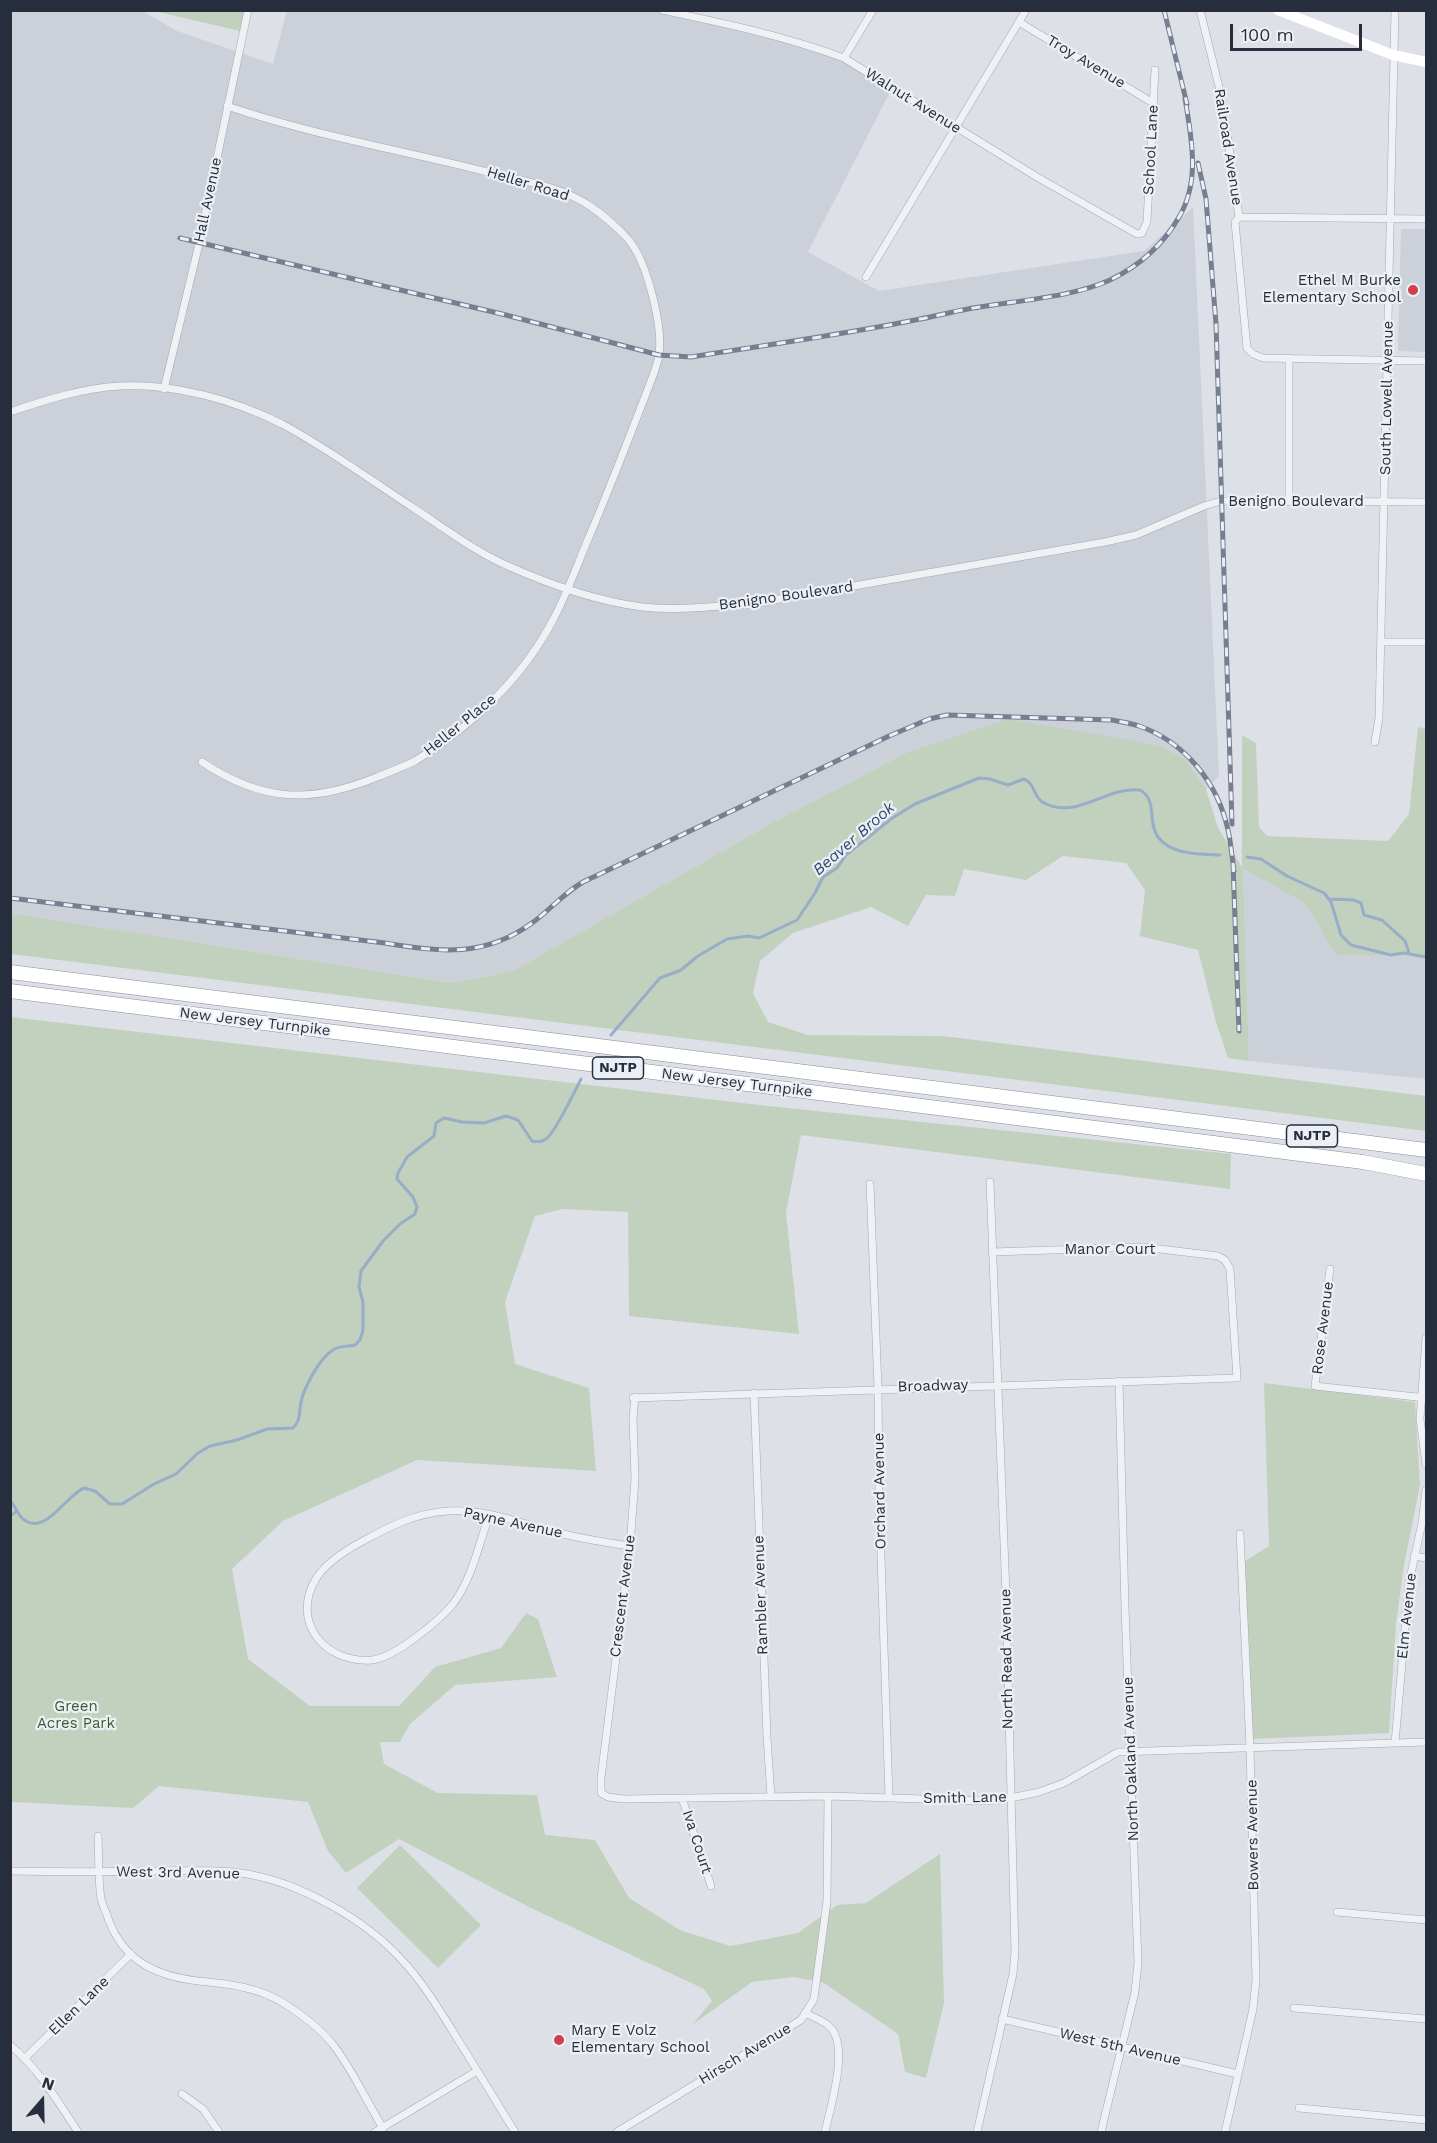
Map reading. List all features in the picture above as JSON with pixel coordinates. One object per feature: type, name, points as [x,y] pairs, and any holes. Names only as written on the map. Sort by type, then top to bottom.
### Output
[{"type":"highway","name":"New Jersey Turnpike","points":[[10,972],[1426,1150]]},
{"type":"highway","name":"New Jersey Turnpike","points":[[10,991],[1363,1162],[1426,1174]]},
{"type":"main road","points":[[1278,10],[1393,55],[1426,62]]},
{"type":"street","name":"Hall Avenue","points":[[164,389],[199,244],[248,10]]},
{"type":"street","name":"Walnut Avenue","points":[[662,10],[725,23],[817,48],[844,58],[1037,177],[1137,234],[1142,233],[1144,229]]},
{"type":"street","points":[[844,58],[873,10]]},
{"type":"street","points":[[866,277],[1026,10]]},
{"type":"street","name":"Railroad Avenue","points":[[1200,10],[1222,99],[1239,217],[1235,222],[1247,348],[1263,357],[1289,358]]},
{"type":"street","name":"South Lowell Avenue","points":[[1376,742],[1379,718],[1385,502],[1395,10]]},
{"type":"street","name":"Troy Avenue","points":[[1019,22],[1153,103]]},
{"type":"street","name":"School Lane","points":[[1144,229],[1147,222],[1155,70]]},
{"type":"street","name":"Heller Road","points":[[227,106],[270,121],[560,190],[589,205],[629,240],[643,266],[654,301],[659,330],[659,354],[654,373],[612,481],[567,589]]},
{"type":"street","points":[[1239,217],[1426,219]]},
{"type":"street","points":[[1289,501],[1289,358],[1426,361]]},
{"type":"street","name":"Benigno Boulevard","points":[[10,412],[78,392],[119,386],[164,389],[214,397],[247,408],[313,442],[506,565],[567,589],[604,600],[644,607],[697,608],[751,604],[1105,542],[1136,535],[1221,501],[1426,502]]},
{"type":"street","name":"Heller Place","points":[[202,762],[226,778],[255,789],[286,795],[312,795],[357,785],[412,762],[439,745],[477,715],[510,683],[528,660],[553,620],[567,589]]},
{"type":"street","points":[[1381,642],[1426,642]]},
{"type":"street","name":"North Read Avenue","points":[[977,2133],[1015,1952],[999,1384],[990,1182]]},
{"type":"street","name":"Orchard Avenue","points":[[870,1184],[889,1798]]},
{"type":"street","name":"Manor Court","points":[[992,1252],[1143,1247],[1218,1256],[1226,1262],[1230,1269],[1237,1378]]},
{"type":"street","name":"Rose Avenue","points":[[1330,1269],[1315,1386],[1424,1398]]},
{"type":"street","points":[[1426,1338],[1421,1429],[1426,1464]]},
{"type":"street","name":"Broadway","points":[[633,1398],[878,1388],[1237,1378]]},
{"type":"street","name":"North Oakland Avenue","points":[[1101,2133],[1135,1992],[1138,1963],[1119,1381]]},
{"type":"street","name":"Rambler Avenue","points":[[754,1393],[766,1737],[771,1797]]},
{"type":"street","name":"Crescent Avenue","points":[[601,1793],[630,1546],[635,1479],[633,1398]]},
{"type":"street","name":"Elm Avenue","points":[[1395,1743],[1409,1582],[1426,1490]]},
{"type":"street","name":"Payne Avenue","points":[[489,1515],[469,1575],[453,1603],[412,1641],[375,1660],[346,1657],[331,1652],[313,1634],[308,1619],[307,1605],[312,1586],[327,1566],[346,1550],[393,1524],[426,1513],[450,1510],[489,1515],[564,1534],[630,1546]]},
{"type":"street","name":"Bowers Avenue","points":[[1225,2133],[1253,2009],[1256,1980],[1250,1748],[1240,1534]]},
{"type":"street","points":[[1414,1556],[1426,1558]]},
{"type":"street","name":"Smith Lane","points":[[601,1793],[623,1799],[828,1796],[987,1801],[1039,1792],[1064,1783],[1118,1752],[1426,1742]]},
{"type":"street","name":"Hirsch Avenue","points":[[617,2133],[801,2020],[814,1999],[827,1901],[828,1796]]},
{"type":"street","name":"Iva Court","points":[[682,1798],[711,1886]]},
{"type":"street","points":[[98,1836],[102,1901],[113,1930],[131,1954],[158,1972],[173,1978],[237,1985],[258,1990],[285,2004],[314,2026],[333,2045],[383,2128]]},
{"type":"street","name":"West 3rd Avenue","points":[[10,1871],[212,1871],[248,1874],[279,1883],[320,1900],[345,1913],[375,1934],[408,1967],[443,2015],[515,2133]]},
{"type":"street","points":[[1337,1912],[1426,1920]]},
{"type":"street","name":"Ellen Lane","points":[[25,2058],[131,1954]]},
{"type":"street","points":[[1294,2008],[1426,2019]]},
{"type":"street","points":[[805,2013],[831,2027],[838,2042],[836,2085],[825,2133]]},
{"type":"street","name":"West 5th Avenue","points":[[1002,2019],[1238,2074]]},
{"type":"street","points":[[10,2045],[25,2058],[45,2082],[78,2133]]},
{"type":"street","points":[[375,2133],[477,2071]]},
{"type":"street","points":[[182,2094],[203,2109],[219,2133]]},
{"type":"street","points":[[1299,2108],[1426,2120]]},
{"type":"shaded area","points":[[287,10],[663,11],[834,52],[891,90],[808,252],[879,291],[1144,251],[1193,207],[1219,776],[1206,789],[1185,759],[906,753],[768,825],[513,971],[452,983],[11,913],[10,11],[142,11],[177,31],[273,64]]},
{"type":"shaded area","name":"Ethel M Burke Elementary School","points":[[1401,229],[1426,229],[1426,352],[1398,351]]},
{"type":"shaded area","points":[[1243,869],[1306,904],[1337,955],[1426,956],[1426,1079],[1249,1061]]},
{"type":"green space","points":[[154,11],[249,11],[244,32]]},
{"type":"green space","points":[[1008,719],[1157,745],[1185,759],[1206,789],[1218,828],[1242,867],[1242,735],[1256,743],[1259,827],[1267,836],[1388,841],[1409,814],[1418,727],[1426,729],[1426,956],[1336,955],[1306,904],[1243,869],[1249,1061],[1228,1058],[1216,1022],[1198,950],[1140,936],[1145,890],[1126,863],[1063,856],[1026,880],[964,869],[955,896],[926,895],[908,926],[871,907],[793,933],[760,961],[753,993],[768,1022],[808,1035],[943,1036],[1426,1096],[1426,1131],[11,954],[11,913],[452,983],[513,971],[768,825],[906,753]]},
{"type":"green space","name":"Green Acres Park","points":[[11,1017],[768,1106],[1231,1154],[1230,1189],[801,1135],[786,1213],[799,1334],[629,1316],[628,1212],[562,1209],[535,1216],[505,1302],[515,1364],[589,1388],[596,1471],[417,1460],[283,1521],[232,1569],[248,1659],[310,1706],[399,1706],[435,1667],[501,1648],[526,1613],[538,1619],[557,1677],[455,1685],[410,1724],[400,1742],[380,1742],[384,1764],[438,1793],[537,1795],[545,1835],[595,1840],[629,1898],[680,1930],[730,1946],[798,1933],[837,1905],[866,1903],[940,1854],[944,2003],[926,2078],[905,2072],[898,2034],[824,1983],[794,1977],[752,1982],[692,2025],[712,2001],[704,1989],[531,1908],[399,1839],[346,1873],[328,1851],[308,1802],[159,1786],[133,1808],[11,1802]]},
{"type":"green space","points":[[1264,1383],[1415,1402],[1420,1485],[1404,1565],[1396,1624],[1389,1733],[1252,1739],[1245,1561],[1269,1546]]},
{"type":"green space","points":[[400,1845],[481,1925],[438,1968],[357,1888]]},
{"type":"waterway","name":"Beaver Brook","points":[[611,1035],[660,978],[681,970],[698,956],[727,939],[748,936],[759,938],[797,920],[823,877],[837,868],[846,855],[891,819],[915,804],[979,778],[1008,785],[1024,779],[1031,784],[1040,801],[1056,807],[1068,808],[1116,793],[1140,790],[1149,799],[1155,831],[1164,843],[1186,852],[1220,855]]},
{"type":"waterway","name":"Beaver Brook","points":[[1247,857],[1261,859],[1287,876],[1324,893],[1331,902],[1341,935],[1351,945],[1391,955],[1404,953],[1426,957]]},
{"type":"waterway","points":[[1329,899],[1354,900],[1361,903],[1364,915],[1382,920],[1405,941],[1409,953]]},
{"type":"waterway","name":"Beaver Brook","points":[[10,1500],[21,1517],[29,1523],[46,1520],[84,1488],[95,1491],[110,1504],[122,1504],[154,1484],[176,1474],[198,1453],[210,1446],[237,1440],[267,1429],[293,1428],[299,1419],[305,1389],[323,1359],[336,1348],[355,1345],[360,1340],[363,1330],[363,1302],[359,1287],[361,1271],[383,1241],[400,1224],[415,1214],[417,1207],[413,1197],[397,1179],[407,1157],[434,1136],[436,1123],[444,1118],[484,1123],[506,1116],[518,1120],[532,1141],[543,1141],[554,1129],[581,1079]]},
{"type":"waterway","points":[[10,1516],[17,1511]]},
{"type":"railway","points":[[1164,10],[1187,104]]},
{"type":"railway","points":[[180,238],[502,314],[659,355],[691,357],[1059,295],[1110,280],[1131,268],[1158,246],[1173,227],[1186,203],[1190,188],[1192,158],[1185,98]]},
{"type":"railway","points":[[1198,163],[1206,199],[1216,324],[1232,824]]},
{"type":"railway","points":[[10,898],[424,949],[479,947],[497,942],[532,923],[583,882],[889,736],[929,719],[947,715],[1112,720],[1136,725],[1156,733],[1185,754],[1208,781],[1223,813],[1234,871]]},
{"type":"railway","points":[[1233,863],[1239,1031]]},
{"type":"place","name":"Ethel M Burke Elementary School","points":[[1413,290]]},
{"type":"place","name":"Mary E Volz Elementary School","points":[[559,2040]]}]
